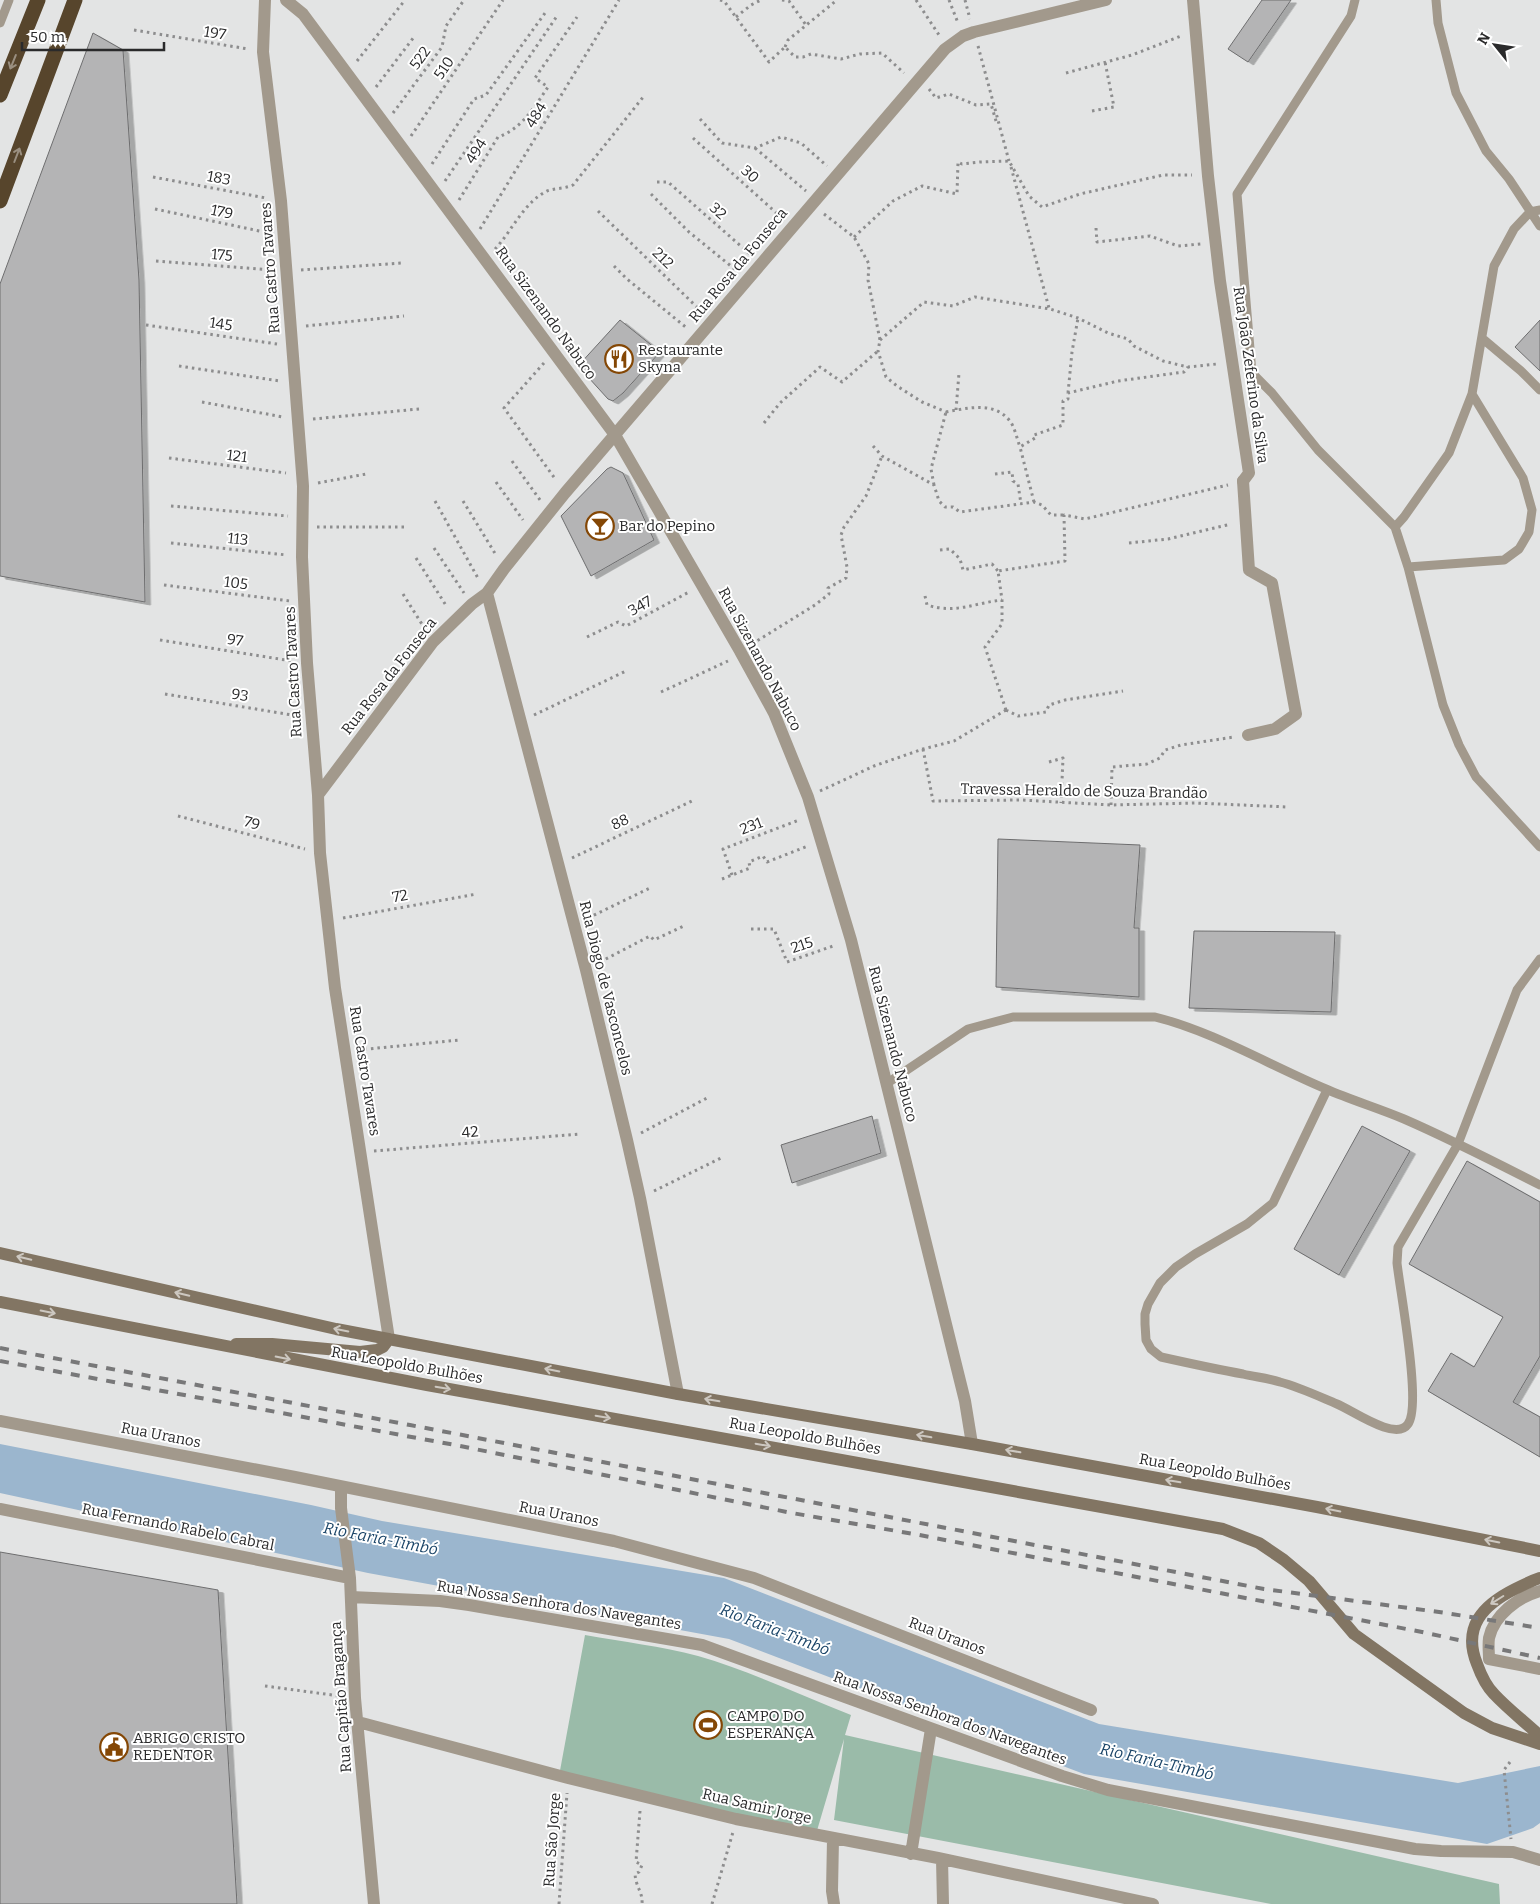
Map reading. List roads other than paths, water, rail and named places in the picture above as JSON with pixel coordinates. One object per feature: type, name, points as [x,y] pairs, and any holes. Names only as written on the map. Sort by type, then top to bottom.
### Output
[{"type":"highway","points":[[0,95],[38,0]]},
{"type":"highway","points":[[0,201],[75,0]]},
{"type":"main road","name":"Rua Leopoldo Bulhões","points":[[0,1253],[336,1329],[678,1394],[972,1444],[1308,1505],[1540,1551]]},
{"type":"main road","name":"Rua Leopoldo Bulhões","points":[[0,1302],[218,1346],[1223,1529],[1259,1543],[1284,1560],[1308,1581],[1354,1634],[1464,1713],[1492,1728],[1540,1744]]},
{"type":"main road","points":[[218,1346],[272,1344],[360,1352],[377,1350],[383,1347],[389,1339]]},
{"type":"main road","points":[[1540,1578],[1509,1592],[1490,1604],[1481,1613],[1475,1624],[1471,1644],[1481,1675],[1493,1694],[1540,1736]]},
{"type":"street","name":"Rua Castro Tavares","points":[[265,0],[263,52],[281,201],[302,481],[302,557],[307,663],[318,795],[320,853],[345,1051],[389,1339]]},
{"type":"street","name":"Rua Sizenando Nabuco","points":[[286,0],[303,14],[615,434],[774,713],[814,814],[851,940],[965,1401],[972,1444]]},
{"type":"street","name":"Rua Rosa da Fonseca","points":[[318,795],[433,642],[472,604],[487,594],[504,569],[549,512],[945,49],[969,34],[1106,0]]},
{"type":"street","name":"Rua João Zeferino da Silva","points":[[1192,0],[1208,176],[1220,280],[1249,473],[1243,481],[1249,570],[1272,583],[1296,714],[1275,729],[1248,735]]},
{"type":"street","name":"Rua Diogo de Vasconcelos","points":[[487,594],[586,970],[627,1140],[678,1394]]},
{"type":"street","name":"Rua Uranos","points":[[0,1421],[614,1541],[754,1578],[1091,1710]]},
{"type":"street","name":"Rua Capitão Bragança","points":[[341,1487],[351,1597],[355,1698],[374,1904]]},
{"type":"street","name":"Rua Fernando Rabelo Cabral","points":[[0,1509],[349,1574]]},
{"type":"street","points":[[1540,1591],[1507,1608],[1500,1616],[1489,1639],[1488,1659],[1540,1669]]},
{"type":"street","name":"Rua Nossa Senhora dos Navegantes","points":[[351,1597],[440,1601],[702,1645],[930,1729],[1062,1776],[1108,1790],[1415,1849],[1513,1852],[1540,1860]]},
{"type":"street","name":"Rua Samir Jorge","points":[[358,1722],[568,1778],[736,1819],[1153,1904]]},
{"type":"street","points":[[911,1854],[930,1729]]},
{"type":"street","points":[[825,1904],[833,1898],[832,1839]]},
{"type":"street","points":[[942,1860],[943,1904]]},
{"type":"lane","points":[[0,23],[9,0]]},
{"type":"lane","points":[[1355,0],[1351,16],[1237,194],[1252,373],[1272,393],[1318,450],[1395,527],[1408,567],[1443,705],[1459,744],[1476,777],[1540,847]]},
{"type":"lane","points":[[1436,0],[1438,23],[1456,93],[1486,150],[1535,211],[1540,226]]},
{"type":"lane","points":[[1395,527],[1448,453],[1472,394],[1494,266],[1514,229],[1535,211]]},
{"type":"lane","points":[[1482,339],[1521,371],[1540,390]]},
{"type":"lane","points":[[1408,567],[1504,560],[1519,549],[1529,532],[1532,510],[1523,478],[1472,394]]},
{"type":"lane","points":[[1327,1090],[1273,1203],[1247,1224],[1176,1267],[1160,1283],[1148,1304],[1145,1314],[1146,1340],[1151,1349],[1161,1357],[1280,1382],[1347,1408],[1383,1427],[1401,1430],[1407,1427],[1412,1419],[1412,1376],[1397,1263],[1398,1247],[1458,1144],[1517,990],[1540,959]]},
{"type":"lane","points":[[886,1084],[968,1029],[991,1021],[1013,1017],[1155,1017],[1199,1032],[1327,1090],[1403,1119],[1540,1185]]},
{"type":"water","name":"Rio Faria-Timbó","points":[[0,1444],[311,1505],[382,1521],[724,1578],[1099,1724],[1458,1783],[1540,1766],[1540,1823],[1533,1828],[1487,1844],[1084,1774],[729,1639],[368,1573],[0,1493]]},
{"type":"railway","points":[[0,1348],[1264,1589],[1439,1612],[1540,1628]]},
{"type":"railway","points":[[0,1361],[455,1445],[792,1513],[914,1534],[1422,1632],[1540,1658]]},
{"type":"place","name":"Restaurante Skyna","points":[[619,359]]},
{"type":"place","name":"Bar do Pepino","points":[[600,526]]},
{"type":"place","name":"CAMPO DO ESPERANÇA","points":[[708,1725]]},
{"type":"place","name":"ABRIGO CRISTO REDENTOR","points":[[114,1747]]}]
